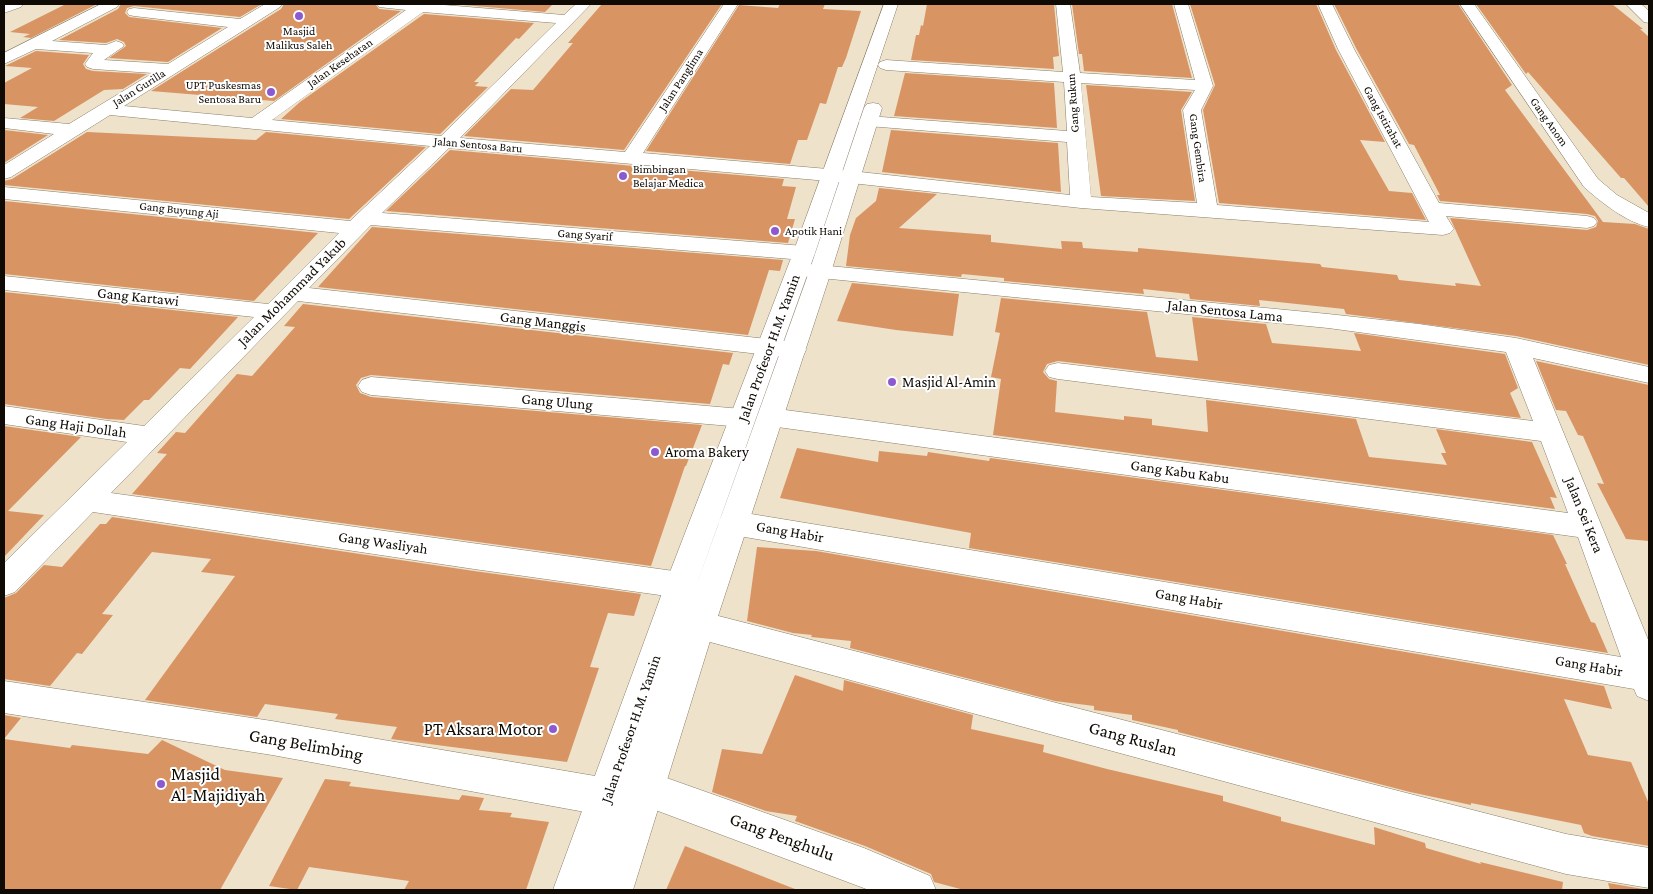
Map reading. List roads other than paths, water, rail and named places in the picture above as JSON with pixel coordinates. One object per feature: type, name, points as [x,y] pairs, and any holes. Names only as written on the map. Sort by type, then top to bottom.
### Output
[{"type":"street","points":[[4,9],[16,4]]},
{"type":"street","points":[[4,58],[112,4]]},
{"type":"street","name":"Jalan Gurilla","points":[[4,173],[70,130],[275,4]]},
{"type":"street","points":[[384,4],[423,5],[568,20]]},
{"type":"street","name":"Jalan Mohammad Yakub","points":[[4,583],[360,223],[445,142],[584,4]]},
{"type":"street","name":"Jalan Panglima","points":[[631,157],[731,4]]},
{"type":"street","name":"Jalan Profesor H.M. Yamin","points":[[841,176],[868,121],[891,4]]},
{"type":"street","name":"Jalan Profesor H.M. Yamin","points":[[573,890],[742,418],[781,349],[879,68],[906,4]]},
{"type":"street","name":"Gang Rukun","points":[[1063,4],[1072,78],[1081,202]]},
{"type":"street","points":[[879,68],[1205,86],[1181,4]]},
{"type":"street","name":"Gang Istirahat","points":[[1325,4],[1346,50],[1444,229]]},
{"type":"street","name":"Gang Anom","points":[[1467,4],[1592,183],[1610,199],[1649,221]]},
{"type":"street","points":[[1633,4],[1649,19]]},
{"type":"street","name":"Jalan Kesehatan","points":[[256,123],[423,5]]},
{"type":"street","points":[[134,12],[242,24]]},
{"type":"street","points":[[33,44],[113,48],[93,64],[170,69]]},
{"type":"street","name":"Gang Gembira","points":[[1205,86],[1202,94],[1194,103],[1192,110],[1208,210]]},
{"type":"street","name":"Jalan Sentosa Baru","points":[[106,109],[445,142],[841,176],[1081,202],[1444,229]]},
{"type":"street","points":[[868,121],[1075,137]]},
{"type":"street","points":[[4,123],[70,130]]},
{"type":"street","name":"Gang Buyung Aji","points":[[4,193],[360,223]]},
{"type":"street","points":[[1434,209],[1587,222]]},
{"type":"street","name":"Gang Syarif","points":[[360,223],[812,263]]},
{"type":"street","name":"Jalan Sentosa Lama","points":[[812,263],[1328,321],[1516,346],[1649,375]]},
{"type":"street","name":"Gang Kartawi","points":[[4,283],[273,312]]},
{"type":"street","name":"Gang Manggis","points":[[292,293],[781,349]]},
{"type":"street","name":"Jalan Sei Kera","points":[[1516,346],[1648,680]]},
{"type":"street","name":"Jalan Profesor H.M. Yamin","points":[[613,890],[699,625],[770,417],[781,349]]},
{"type":"street","points":[[1058,371],[1551,433]]},
{"type":"street","name":"Gang Ulung","points":[[371,386],[742,418]]},
{"type":"street","name":"Gang Haji Dollah","points":[[4,415],[149,436]]},
{"type":"street","name":"Gang Kabu Kabu","points":[[770,417],[1589,527]]},
{"type":"street","name":"Gang Wasliyah","points":[[85,500],[474,557],[681,585]]},
{"type":"street","name":"Gang Habir","points":[[733,523],[1648,680]]},
{"type":"street","name":"Gang Ruslan","points":[[699,625],[1566,854],[1649,868]]},
{"type":"street","name":"Gang Belimbing","points":[[4,697],[272,738],[607,797]]},
{"type":"street","name":"Gang Penghulu","points":[[647,789],[864,868],[916,890]]},
{"type":"place","name":"Masjid Malikus Saleh","points":[[299,16]]},
{"type":"place","name":"UPT Puskesmas Sentosa Baru","points":[[271,92]]},
{"type":"place","name":"Bimbingan Belajar Medica","points":[[623,176]]},
{"type":"place","name":"Apotik Hani","points":[[775,231]]},
{"type":"place","name":"Masjid Al-Amin","points":[[892,382]]},
{"type":"place","name":"Aroma Bakery","points":[[655,452]]},
{"type":"place","name":"PT Aksara Motor","points":[[553,729]]},
{"type":"place","name":"Masjid Al-Majidiyah","points":[[161,784]]}]
